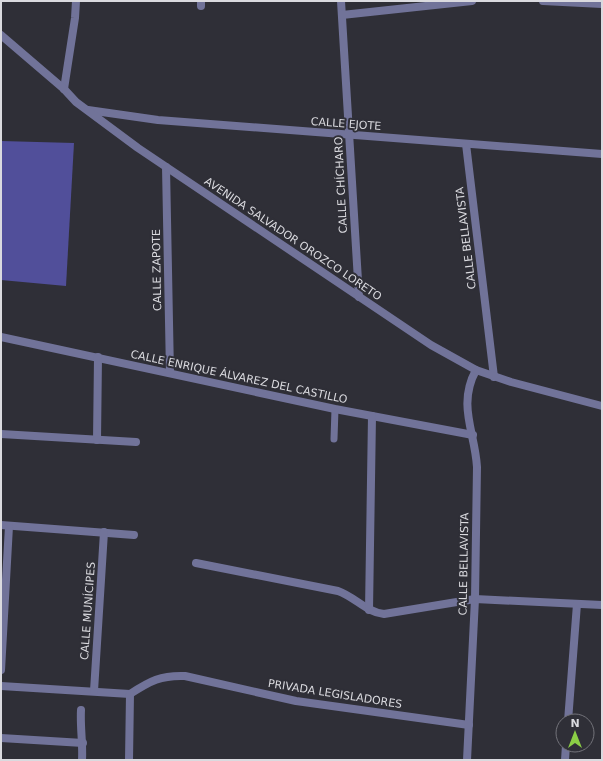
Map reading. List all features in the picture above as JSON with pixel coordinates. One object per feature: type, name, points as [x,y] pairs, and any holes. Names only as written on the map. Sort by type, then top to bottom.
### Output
[{"type":"street","points":[[64,88],[75,18],[76,1]]},
{"type":"street","name":"CALLE CHÍCHARO","points":[[341,1],[359,296]]},
{"type":"street","points":[[342,15],[472,1]]},
{"type":"street","points":[[543,1],[602,4]]},
{"type":"street","name":"AVENIDA SALVADOR OROZCO LORETO","points":[[1,35],[5,42],[64,88],[76,102],[166,167],[431,345],[476,370],[494,377],[602,406]]},
{"type":"street","name":"CALLE EJOTE","points":[[88,110],[158,120],[602,154]]},
{"type":"street","name":"CALLE BELLAVISTA","points":[[466,144],[494,377]]},
{"type":"street","name":"CALLE ZAPOTE","points":[[166,167],[170,373]]},
{"type":"street","name":"CALLE ENRIQUE ÁLVAREZ DEL CASTILLO","points":[[1,337],[335,410],[473,435]]},
{"type":"street","points":[[97,440],[98,357]]},
{"type":"street","name":"CALLE BELLAVISTA","points":[[466,760],[475,599],[477,467],[473,435],[466,404],[469,388],[476,370]]},
{"type":"street","points":[[369,610],[372,416]]},
{"type":"street","points":[[1,434],[136,442]]},
{"type":"street","points":[[1,670],[5,526],[134,534]]},
{"type":"street","name":"CALLE MUNÍCIPES","points":[[94,691],[104,532]]},
{"type":"street","points":[[196,563],[338,591],[348,594],[369,610],[384,614],[475,599],[602,605]]},
{"type":"street","points":[[569,713],[577,604]]},
{"type":"street","name":"PRIVADA LEGISLADORES","points":[[130,694],[156,679],[169,676],[184,676],[296,701],[469,724]]},
{"type":"street","points":[[1,686],[130,694],[129,760]]},
{"type":"street","points":[[81,710],[80,728],[83,742],[82,760]]},
{"type":"street","points":[[1,738],[83,742]]},
{"type":"lane","points":[[334,439],[335,410]]},
{"type":"shaded area","points":[[1,141],[74,143],[66,286],[1,280]]}]
